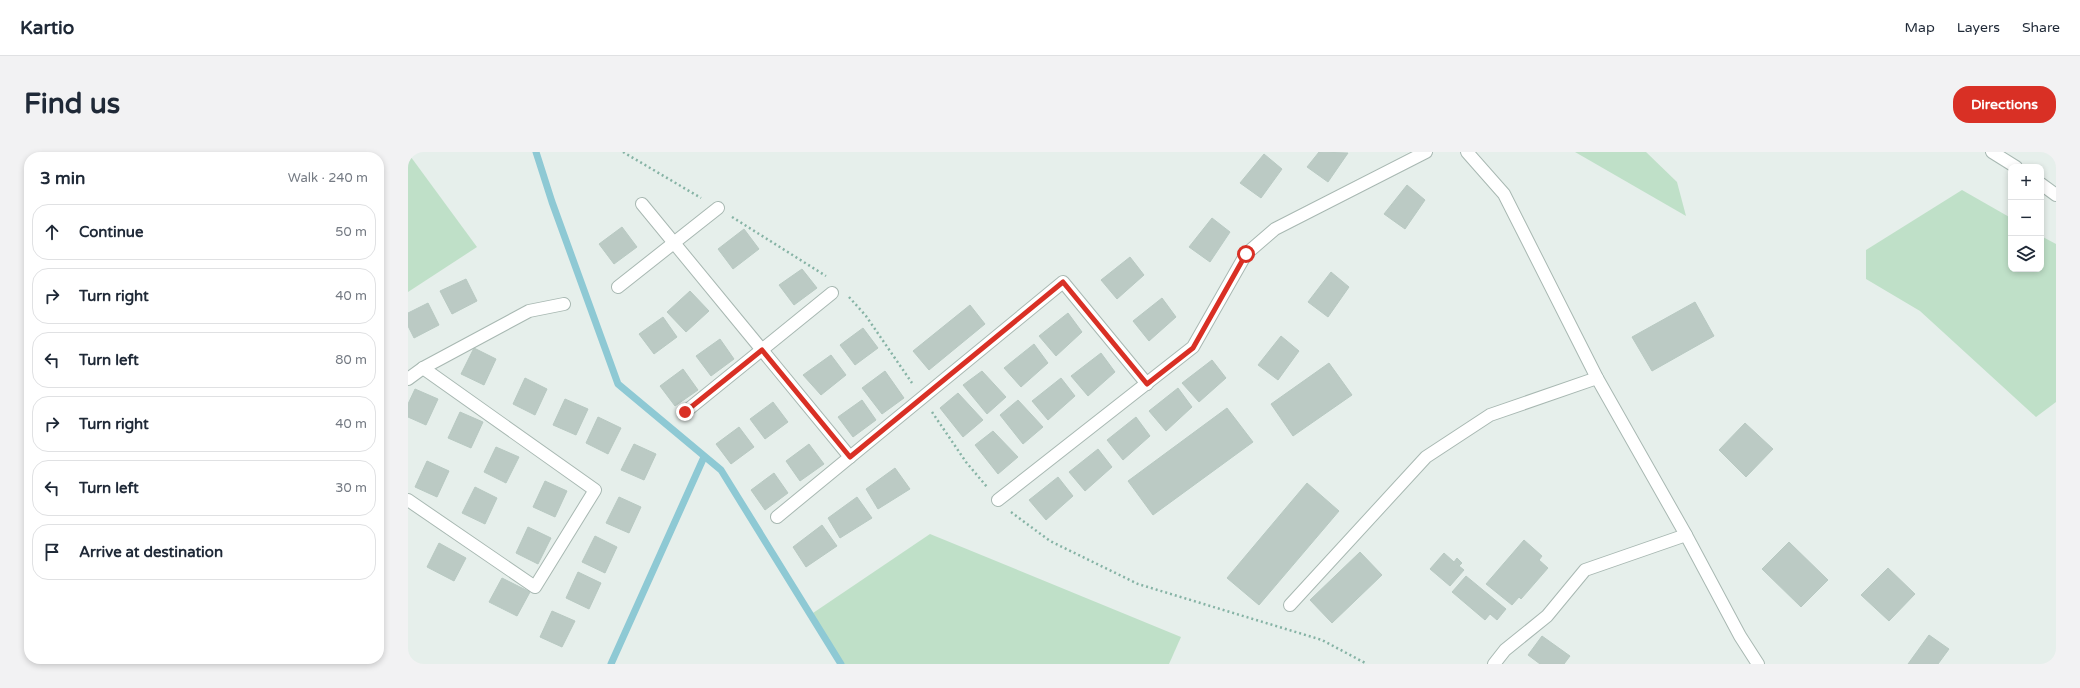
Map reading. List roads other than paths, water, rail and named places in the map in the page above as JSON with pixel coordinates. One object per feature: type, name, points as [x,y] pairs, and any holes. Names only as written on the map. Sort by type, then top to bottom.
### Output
[{"type":"street","points":[[998,500],[1193,348],[1246,254],[1269,234],[1274,230],[1426,152]]},
{"type":"street","points":[[1468,152],[1504,194],[1597,378],[1686,535],[1740,636],[1758,664]]},
{"type":"street","points":[[1992,152],[2011,164]]},
{"type":"street","points":[[2044,186],[2056,195]]},
{"type":"street","points":[[642,204],[850,457]]},
{"type":"street","points":[[618,287],[718,208]]},
{"type":"street","points":[[777,517],[1063,282],[1147,384]]},
{"type":"street","points":[[685,412],[832,293]]},
{"type":"street","points":[[408,379],[423,368],[529,311],[564,304]]},
{"type":"street","points":[[408,500],[535,587],[595,490],[423,368]]},
{"type":"street","points":[[1290,605],[1426,457],[1490,415],[1597,378]]},
{"type":"street","points":[[1494,664],[1505,650],[1547,616],[1585,570],[1686,535]]},
{"type":"waterway","points":[[536,152],[552,202],[618,384],[721,470],[841,664]]},
{"type":"waterway","points":[[611,664],[704,457]]}]
